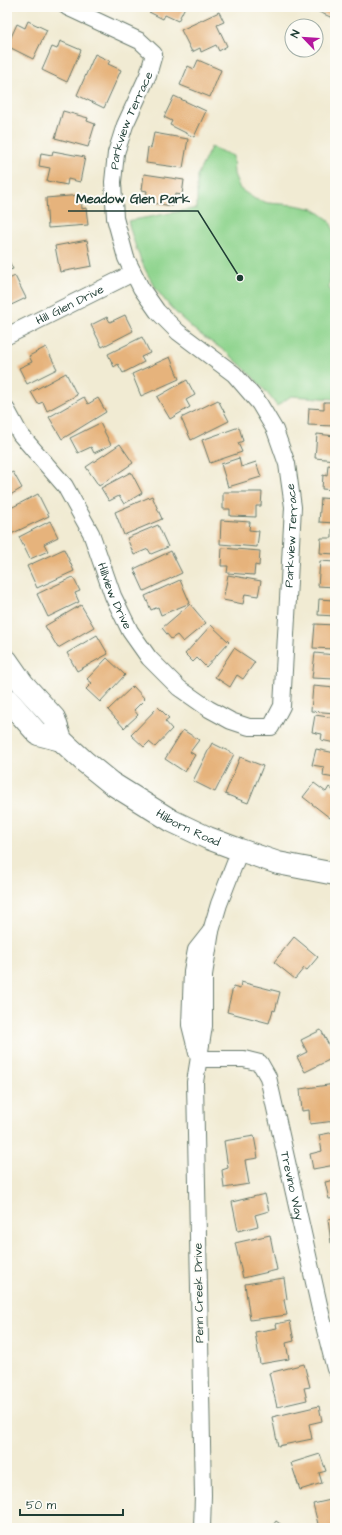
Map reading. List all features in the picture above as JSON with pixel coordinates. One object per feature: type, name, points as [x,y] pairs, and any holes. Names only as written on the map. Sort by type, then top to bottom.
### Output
[{"type":"street","name":"Parkview Terrace","points":[[67,7],[140,41],[154,54],[148,75],[125,125],[116,153],[113,182],[115,218],[126,258],[141,288],[157,311],[178,332],[234,374],[259,403],[275,430],[287,464],[293,507],[282,706],[271,727]]},
{"type":"street","name":"Hill Glen Drive","points":[[7,336],[133,274]]},
{"type":"street","name":"Hillview Drive","points":[[7,410],[20,434],[65,486],[91,533],[113,596],[130,631],[149,658],[179,688],[209,709],[231,721],[249,727],[271,727]]},
{"type":"street","name":"Hilborn Road","points":[[7,661],[24,684],[54,718],[61,740]]},
{"type":"street","name":"Hilborn Road","points":[[7,700],[38,734],[61,740],[111,783],[172,821],[208,838],[240,850],[278,862],[335,874]]},
{"type":"street","name":"Penn Creek Drive","points":[[202,1528],[203,1495],[195,1082],[204,1026],[204,975],[211,931],[219,904],[240,850]]},
{"type":"street","name":"Penn Creek Drive","points":[[199,1058],[190,1025],[192,970],[196,950],[211,931]]},
{"type":"street","name":"Penn Creek Drive","points":[[191,1004],[204,975]]},
{"type":"street","name":"Trevino Way","points":[[199,1058],[244,1059],[260,1063],[268,1077],[320,1311],[335,1369]]},
{"type":"green space","points":[[211,147],[233,156],[234,174],[240,189],[255,199],[268,203],[295,205],[314,209],[329,220],[335,233],[329,287],[335,304],[335,399],[291,396],[277,406],[250,374],[227,353],[198,333],[176,313],[157,290],[149,277],[137,251],[128,221],[197,208],[197,176]]},
{"type":"building","points":[[151,7],[185,7],[178,21],[165,15],[163,19],[149,12]]},
{"type":"building","points":[[313,7],[335,7],[335,19],[312,9]]},
{"type":"building","points":[[219,12],[224,22],[217,25],[227,46],[219,51],[216,45],[201,52],[200,48],[192,52],[181,30]]},
{"type":"building","points":[[28,21],[47,30],[33,59],[7,46],[17,24],[25,28]]},
{"type":"building","points":[[60,41],[81,50],[67,82],[42,70],[52,47],[57,49]]},
{"type":"building","points":[[95,54],[110,61],[108,64],[121,70],[104,108],[77,95]]},
{"type":"building","points":[[198,60],[221,70],[210,97],[180,85],[188,66],[194,69]]},
{"type":"building","points":[[174,96],[206,111],[194,137],[170,125],[172,121],[164,117]]},
{"type":"building","points":[[63,111],[88,118],[87,121],[95,124],[88,147],[55,138]]},
{"type":"building","points":[[154,133],[188,139],[183,168],[146,163],[148,147],[151,148]]},
{"type":"building","points":[[53,151],[85,157],[80,182],[68,179],[67,185],[47,181],[50,168],[39,166],[41,153],[52,155]]},
{"type":"building","points":[[144,174],[184,180],[182,195],[175,194],[173,206],[145,202],[147,191],[142,190]]},
{"type":"building","points":[[81,195],[82,209],[86,208],[88,225],[48,228],[46,198]]},
{"type":"building","points":[[87,240],[92,266],[60,272],[55,246]]},
{"type":"building","points":[[7,257],[13,269],[7,271]]},
{"type":"building","points":[[15,276],[26,298],[7,307],[7,280]]},
{"type":"building","points":[[125,315],[133,331],[102,347],[91,325],[107,317],[110,322]]},
{"type":"building","points":[[142,337],[150,353],[141,357],[144,362],[123,373],[118,364],[114,367],[108,354]]},
{"type":"building","points":[[46,347],[57,369],[27,384],[19,368],[32,362],[29,356]]},
{"type":"building","points":[[170,357],[179,379],[141,396],[132,374]]},
{"type":"building","points":[[66,373],[77,395],[47,411],[43,402],[38,404],[31,392]]},
{"type":"building","points":[[187,380],[195,395],[186,400],[190,407],[170,419],[157,397]]},
{"type":"building","points":[[84,397],[88,404],[98,398],[106,412],[62,439],[49,417]]},
{"type":"building","points":[[218,400],[229,421],[191,440],[181,418]]},
{"type":"building","points":[[324,402],[335,402],[335,426],[308,425],[309,408],[324,409]]},
{"type":"building","points":[[100,423],[111,445],[94,453],[91,447],[78,453],[70,438]]},
{"type":"building","points":[[239,427],[243,441],[238,443],[242,452],[210,463],[202,440]]},
{"type":"building","points":[[317,434],[335,436],[335,460],[315,458]]},
{"type":"building","points":[[120,444],[133,463],[99,486],[86,467]]},
{"type":"building","points":[[239,458],[241,467],[256,462],[261,477],[228,487],[221,464]]},
{"type":"building","points":[[328,465],[335,466],[335,490],[322,489],[323,475],[327,476]]},
{"type":"building","points":[[13,472],[22,488],[7,497],[7,475]]},
{"type":"building","points":[[131,472],[142,493],[124,504],[119,496],[109,501],[101,488]]},
{"type":"building","points":[[223,492],[262,492],[261,506],[256,506],[256,517],[230,516],[230,509],[223,509]]},
{"type":"building","points":[[38,494],[49,516],[11,534],[7,525],[7,510]]},
{"type":"building","points":[[152,496],[162,519],[124,535],[115,512]]},
{"type":"building","points":[[321,498],[335,499],[335,523],[319,522]]},
{"type":"building","points":[[221,520],[250,522],[249,530],[259,531],[257,547],[220,544]]},
{"type":"building","points":[[50,521],[58,537],[44,544],[48,551],[30,559],[19,537]]},
{"type":"building","points":[[158,525],[168,547],[151,554],[148,549],[134,555],[127,538]]},
{"type":"building","points":[[332,529],[335,529],[335,554],[320,553],[321,538],[332,538]]},
{"type":"building","points":[[222,548],[260,551],[259,566],[255,565],[254,575],[227,573],[228,566],[221,566]]},
{"type":"building","points":[[64,549],[74,571],[37,588],[27,566]]},
{"type":"building","points":[[171,551],[182,573],[144,591],[134,569]]},
{"type":"building","points":[[320,561],[335,562],[335,587],[318,586]]},
{"type":"building","points":[[228,575],[261,581],[258,596],[245,594],[243,604],[223,600]]},
{"type":"building","points":[[73,577],[80,591],[75,593],[79,602],[48,617],[37,594]]},
{"type":"building","points":[[180,580],[190,603],[161,615],[158,607],[151,610],[145,596]]},
{"type":"building","points":[[333,591],[335,591],[335,616],[318,615],[319,599],[333,600]]},
{"type":"building","points":[[190,604],[206,623],[183,642],[177,635],[171,639],[162,628]]},
{"type":"building","points":[[81,605],[94,627],[58,648],[45,626]]},
{"type":"building","points":[[315,624],[335,625],[335,649],[313,648]]},
{"type":"building","points":[[211,625],[229,642],[206,667],[197,658],[193,662],[185,654]]},
{"type":"building","points":[[97,635],[108,654],[77,671],[67,653]]},
{"type":"building","points":[[234,648],[255,662],[243,679],[237,675],[230,687],[215,677]]},
{"type":"building","points":[[315,653],[335,655],[335,679],[312,678]]},
{"type":"building","points":[[107,658],[125,675],[100,702],[86,689],[92,683],[87,679]]},
{"type":"building","points":[[133,686],[145,699],[134,710],[138,715],[124,728],[108,710]]},
{"type":"building","points":[[313,686],[335,688],[335,713],[311,711]]},
{"type":"building","points":[[158,707],[169,718],[165,721],[172,729],[155,747],[149,742],[144,747],[131,735]]},
{"type":"building","points":[[315,715],[335,718],[335,743],[321,740],[322,734],[312,732]]},
{"type":"building","points":[[183,730],[199,740],[190,752],[195,755],[185,772],[165,759]]},
{"type":"building","points":[[212,743],[234,754],[215,792],[193,781]]},
{"type":"building","points":[[316,749],[335,753],[335,778],[323,776],[324,767],[312,765]]},
{"type":"building","points":[[240,757],[263,766],[248,803],[225,794]]},
{"type":"building","points":[[314,783],[326,792],[329,787],[335,792],[335,812],[330,818],[303,797]]},
{"type":"building","points":[[294,937],[318,957],[307,970],[304,968],[295,979],[274,962]]},
{"type":"building","points":[[241,982],[280,992],[275,1011],[273,1010],[269,1023],[227,1012],[233,987],[240,989]]},
{"type":"building","points":[[321,1030],[335,1057],[305,1072],[297,1057],[307,1052],[301,1040]]},
{"type":"building","points":[[335,1084],[335,1121],[310,1124],[309,1110],[302,1111],[300,1089]]},
{"type":"building","points":[[335,1132],[335,1165],[313,1169],[310,1154],[322,1151],[319,1135]]},
{"type":"building","points":[[254,1136],[258,1158],[245,1160],[249,1184],[224,1188],[222,1170],[228,1168],[224,1141]]},
{"type":"building","points":[[335,1180],[335,1198],[329,1199],[325,1182]]},
{"type":"building","points":[[265,1194],[269,1211],[255,1215],[258,1226],[238,1231],[232,1202]]},
{"type":"building","points":[[335,1218],[335,1242],[331,1243],[328,1219]]},
{"type":"building","points":[[270,1235],[277,1270],[243,1278],[235,1243]]},
{"type":"building","points":[[284,1278],[287,1299],[284,1300],[287,1315],[250,1320],[245,1284]]},
{"type":"building","points":[[290,1321],[294,1341],[286,1343],[289,1359],[260,1364],[255,1332],[277,1328],[276,1324]]},
{"type":"building","points":[[304,1364],[310,1387],[304,1388],[307,1400],[277,1407],[269,1373]]},
{"type":"building","points":[[319,1406],[322,1421],[309,1424],[312,1439],[278,1446],[272,1417]]},
{"type":"building","points":[[320,1454],[326,1471],[319,1473],[322,1483],[300,1490],[291,1463]]},
{"type":"building","points":[[335,1499],[335,1528],[319,1528],[313,1504]]},
{"type":"building","points":[[276,1521],[286,1528],[271,1528]]},
{"type":"place","name":"Meadow Glen Park","points":[[240,278]]}]
